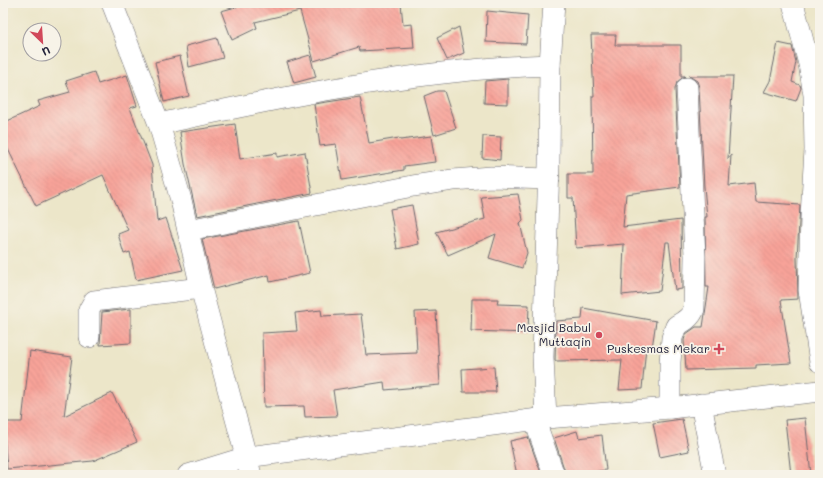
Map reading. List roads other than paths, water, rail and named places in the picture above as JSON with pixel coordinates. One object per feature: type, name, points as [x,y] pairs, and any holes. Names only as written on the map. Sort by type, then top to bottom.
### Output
[{"type":"street","points":[[112,3],[159,124],[249,466]]},
{"type":"street","points":[[554,3],[550,65],[549,179],[540,419],[554,475]]},
{"type":"street","points":[[793,3],[810,64],[814,95],[815,150],[809,290],[820,362]]},
{"type":"street","points":[[159,124],[245,106],[349,87],[442,74],[516,66],[550,65]]},
{"type":"street","points":[[670,408],[672,338],[676,326],[687,319],[692,314],[694,309],[695,256],[687,88]]},
{"type":"street","points":[[188,230],[413,186],[453,180],[491,177],[549,179]]},
{"type":"street","points":[[89,337],[89,310],[94,301],[201,288]]},
{"type":"street","points":[[188,475],[540,419],[670,408],[820,391]]},
{"type":"street","points":[[701,404],[715,475]]},
{"type":"place","name":"Masjid Babul Muttaqin","points":[[599,335]]},
{"type":"place","name":"Puskesmas Mekar","points":[[719,349]]}]
